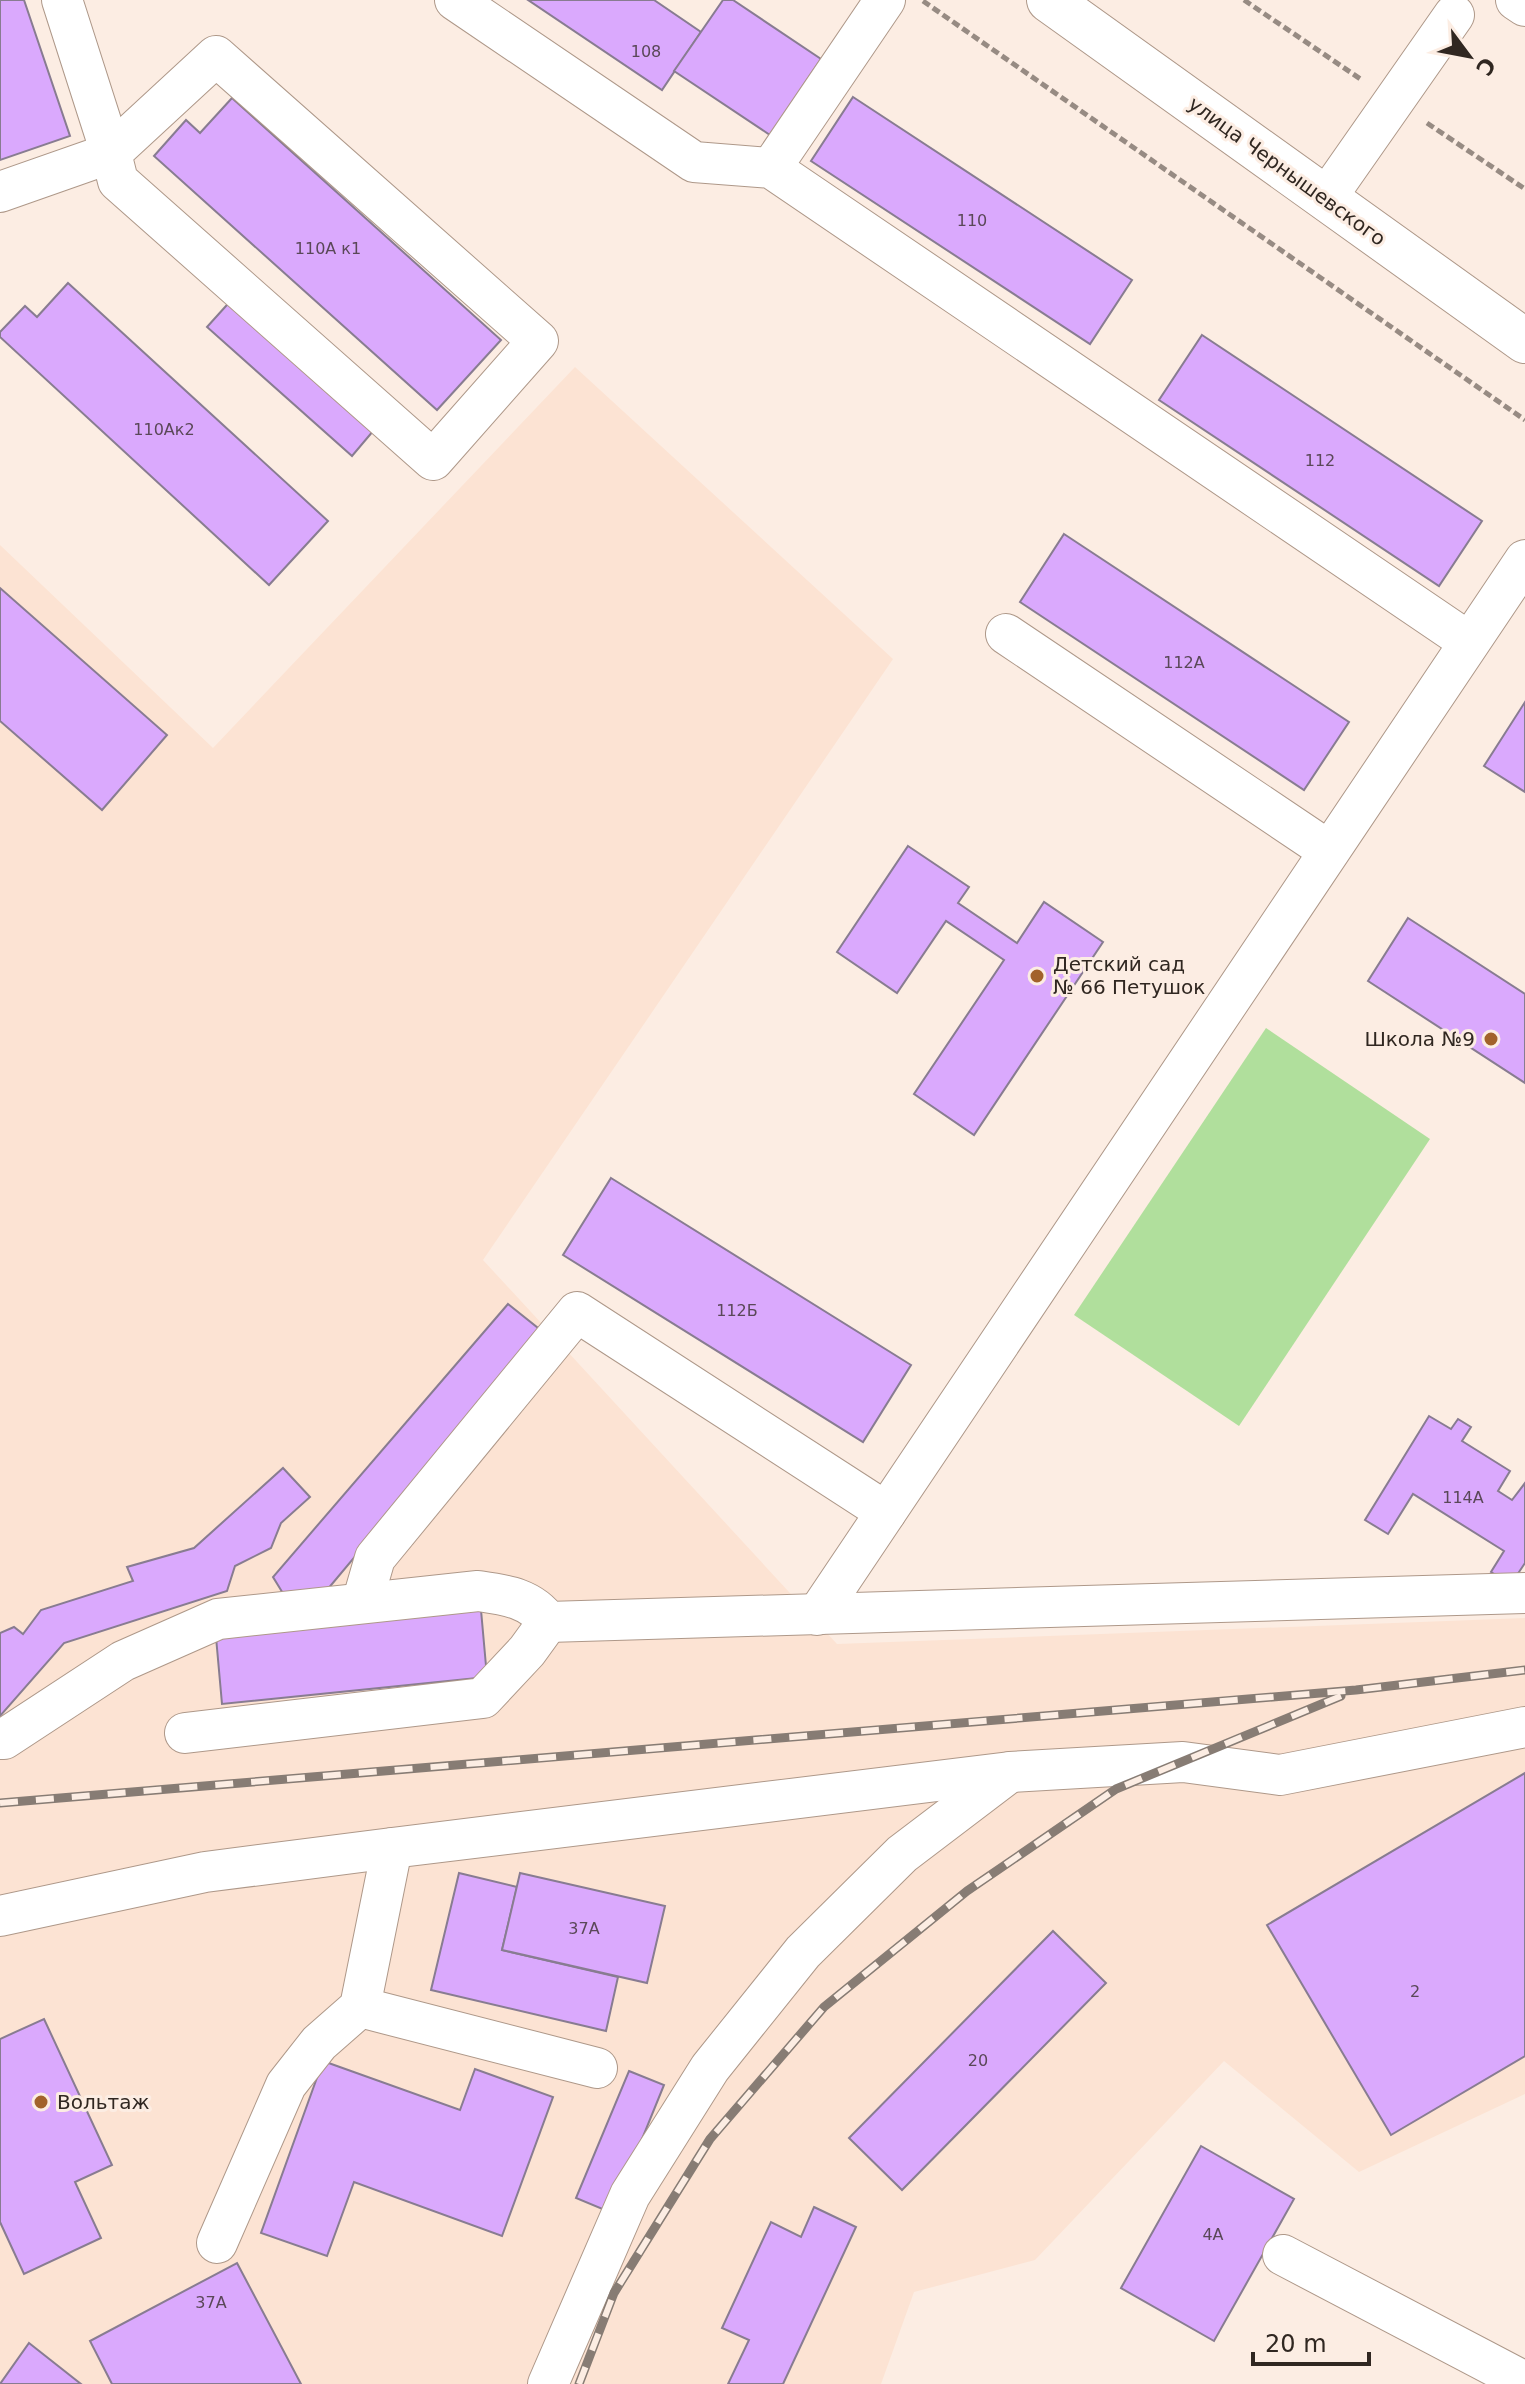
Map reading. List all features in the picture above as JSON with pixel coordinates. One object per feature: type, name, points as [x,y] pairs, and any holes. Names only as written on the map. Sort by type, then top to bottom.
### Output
[{"type":"main road","name":"улица Чернышевского","points":[[1049,0],[1525,341]]},
{"type":"lane","points":[[0,192],[111,153],[216,56],[538,341],[433,460],[118,181],[111,153],[62,0]]},
{"type":"lane","points":[[455,0],[694,162],[771,168],[1469,642]]},
{"type":"lane","points":[[771,168],[885,0]]},
{"type":"lane","points":[[1516,0],[1525,6]]},
{"type":"lane","points":[[1326,198],[1454,15]]},
{"type":"lane","points":[[817,1615],[1525,560]]},
{"type":"lane","points":[[1006,634],[1329,851]]},
{"type":"lane","points":[[362,1603],[375,1558],[577,1312],[886,1512]]},
{"type":"lane","points":[[0,1739],[123,1661],[218,1619],[478,1591],[525,1601],[538,1609],[548,1622]]},
{"type":"lane","points":[[548,1622],[1525,1593]]},
{"type":"lane","points":[[185,1733],[483,1698],[527,1651],[548,1622]]},
{"type":"lane","points":[[0,1916],[205,1872],[392,1848],[1010,1772],[1183,1762],[1280,1775],[1525,1727]]},
{"type":"lane","points":[[548,2384],[630,2195],[710,2068],[803,1952],[902,1854],[1010,1772]]},
{"type":"lane","points":[[217,2243],[286,2085],[319,2043],[360,2007],[392,1848]]},
{"type":"lane","points":[[360,2007],[597,2068]]},
{"type":"lane","points":[[1283,2255],[1525,2382]]},
{"type":"path","points":[[922,0],[1525,420]]},
{"type":"shaded area","points":[[575,367],[893,659],[483,1260],[837,1644],[1525,1618],[1525,2094],[1359,2172],[1224,2061],[1035,2260],[914,2292],[881,2384],[0,2384],[0,545],[213,748]]},
{"type":"green space","points":[[1266,1028],[1430,1139],[1239,1426],[1074,1315]]},
{"type":"building","points":[[0,0],[24,0],[70,136],[0,160]]},
{"type":"building","points":[[528,0],[654,0],[701,32],[662,90]]},
{"type":"building","points":[[723,0],[733,0],[821,59],[770,135],[674,71]]},
{"type":"building","points":[[853,97],[1132,280],[1090,344],[811,161]]},
{"type":"building","points":[[232,98],[501,340],[437,410],[154,156],[186,120],[200,133]]},
{"type":"building","points":[[68,283],[328,521],[269,585],[0,337],[0,332],[25,306],[37,317]]},
{"type":"building","points":[[235,296],[379,424],[352,456],[207,327]]},
{"type":"building","points":[[1202,335],[1482,521],[1439,586],[1159,400]]},
{"type":"building","points":[[1064,534],[1349,722],[1304,790],[1020,602]]},
{"type":"building","points":[[0,588],[167,735],[102,810],[0,721]]},
{"type":"building","points":[[1525,702],[1525,792],[1484,766]]},
{"type":"building","name":"Детский сад № 66 Петушок","points":[[908,846],[969,887],[958,903],[1017,943],[1044,902],[1103,942],[974,1135],[914,1094],[1004,960],[946,921],[897,993],[837,952]]},
{"type":"building","name":"Школа №9","points":[[1408,918],[1525,994],[1525,1083],[1368,981]]},
{"type":"building","points":[[611,1178],[911,1365],[863,1442],[563,1255]]},
{"type":"building","points":[[508,1304],[543,1332],[327,1590],[284,1595],[273,1577]]},
{"type":"building","points":[[1429,1416],[1451,1429],[1458,1419],[1471,1427],[1462,1441],[1510,1471],[1498,1491],[1512,1500],[1525,1483],[1525,1563],[1511,1584],[1491,1572],[1504,1551],[1413,1494],[1388,1534],[1365,1520]]},
{"type":"building","points":[[283,1468],[310,1497],[281,1523],[271,1548],[235,1566],[227,1591],[64,1643],[0,1716],[0,1633],[14,1627],[23,1634],[41,1610],[133,1581],[127,1567],[194,1548]]},
{"type":"building","points":[[481,1610],[487,1677],[222,1704],[216,1637]]},
{"type":"building","points":[[1525,1773],[1525,2056],[1391,2135],[1267,1925]]},
{"type":"building","points":[[459,1873],[517,1887],[502,1950],[618,1977],[606,2031],[431,1990]]},
{"type":"building","points":[[520,1873],[665,1906],[647,1983],[502,1950]]},
{"type":"building","points":[[1053,1931],[1106,1983],[902,2190],[849,2138]]},
{"type":"building","name":"Вольтаж","points":[[44,2019],[112,2165],[75,2182],[101,2238],[24,2274],[0,2222],[0,2039]]},
{"type":"building","points":[[323,2061],[460,2110],[475,2069],[553,2097],[502,2236],[354,2182],[327,2256],[261,2233]]},
{"type":"building","points":[[629,2071],[664,2085],[612,2213],[576,2198]]},
{"type":"building","points":[[1201,2146],[1294,2199],[1214,2341],[1121,2288]]},
{"type":"building","points":[[814,2207],[856,2227],[783,2384],[728,2384],[749,2340],[722,2328],[771,2222],[801,2237]]},
{"type":"building","points":[[237,2263],[301,2384],[112,2384],[90,2341]]},
{"type":"building","points":[[29,2343],[81,2384],[0,2384]]},
{"type":"railway","points":[[0,1803],[1356,1690],[1525,1670]]},
{"type":"railway","points":[[579,2384],[614,2293],[710,2139],[824,2007],[967,1891],[1116,1789],[1341,1696]]},
{"type":"place","name":"Детский сад № 66 Петушок","points":[[1037,976]]},
{"type":"place","name":"Школа №9","points":[[1491,1039]]},
{"type":"place","name":"Вольтаж","points":[[41,2102]]}]
